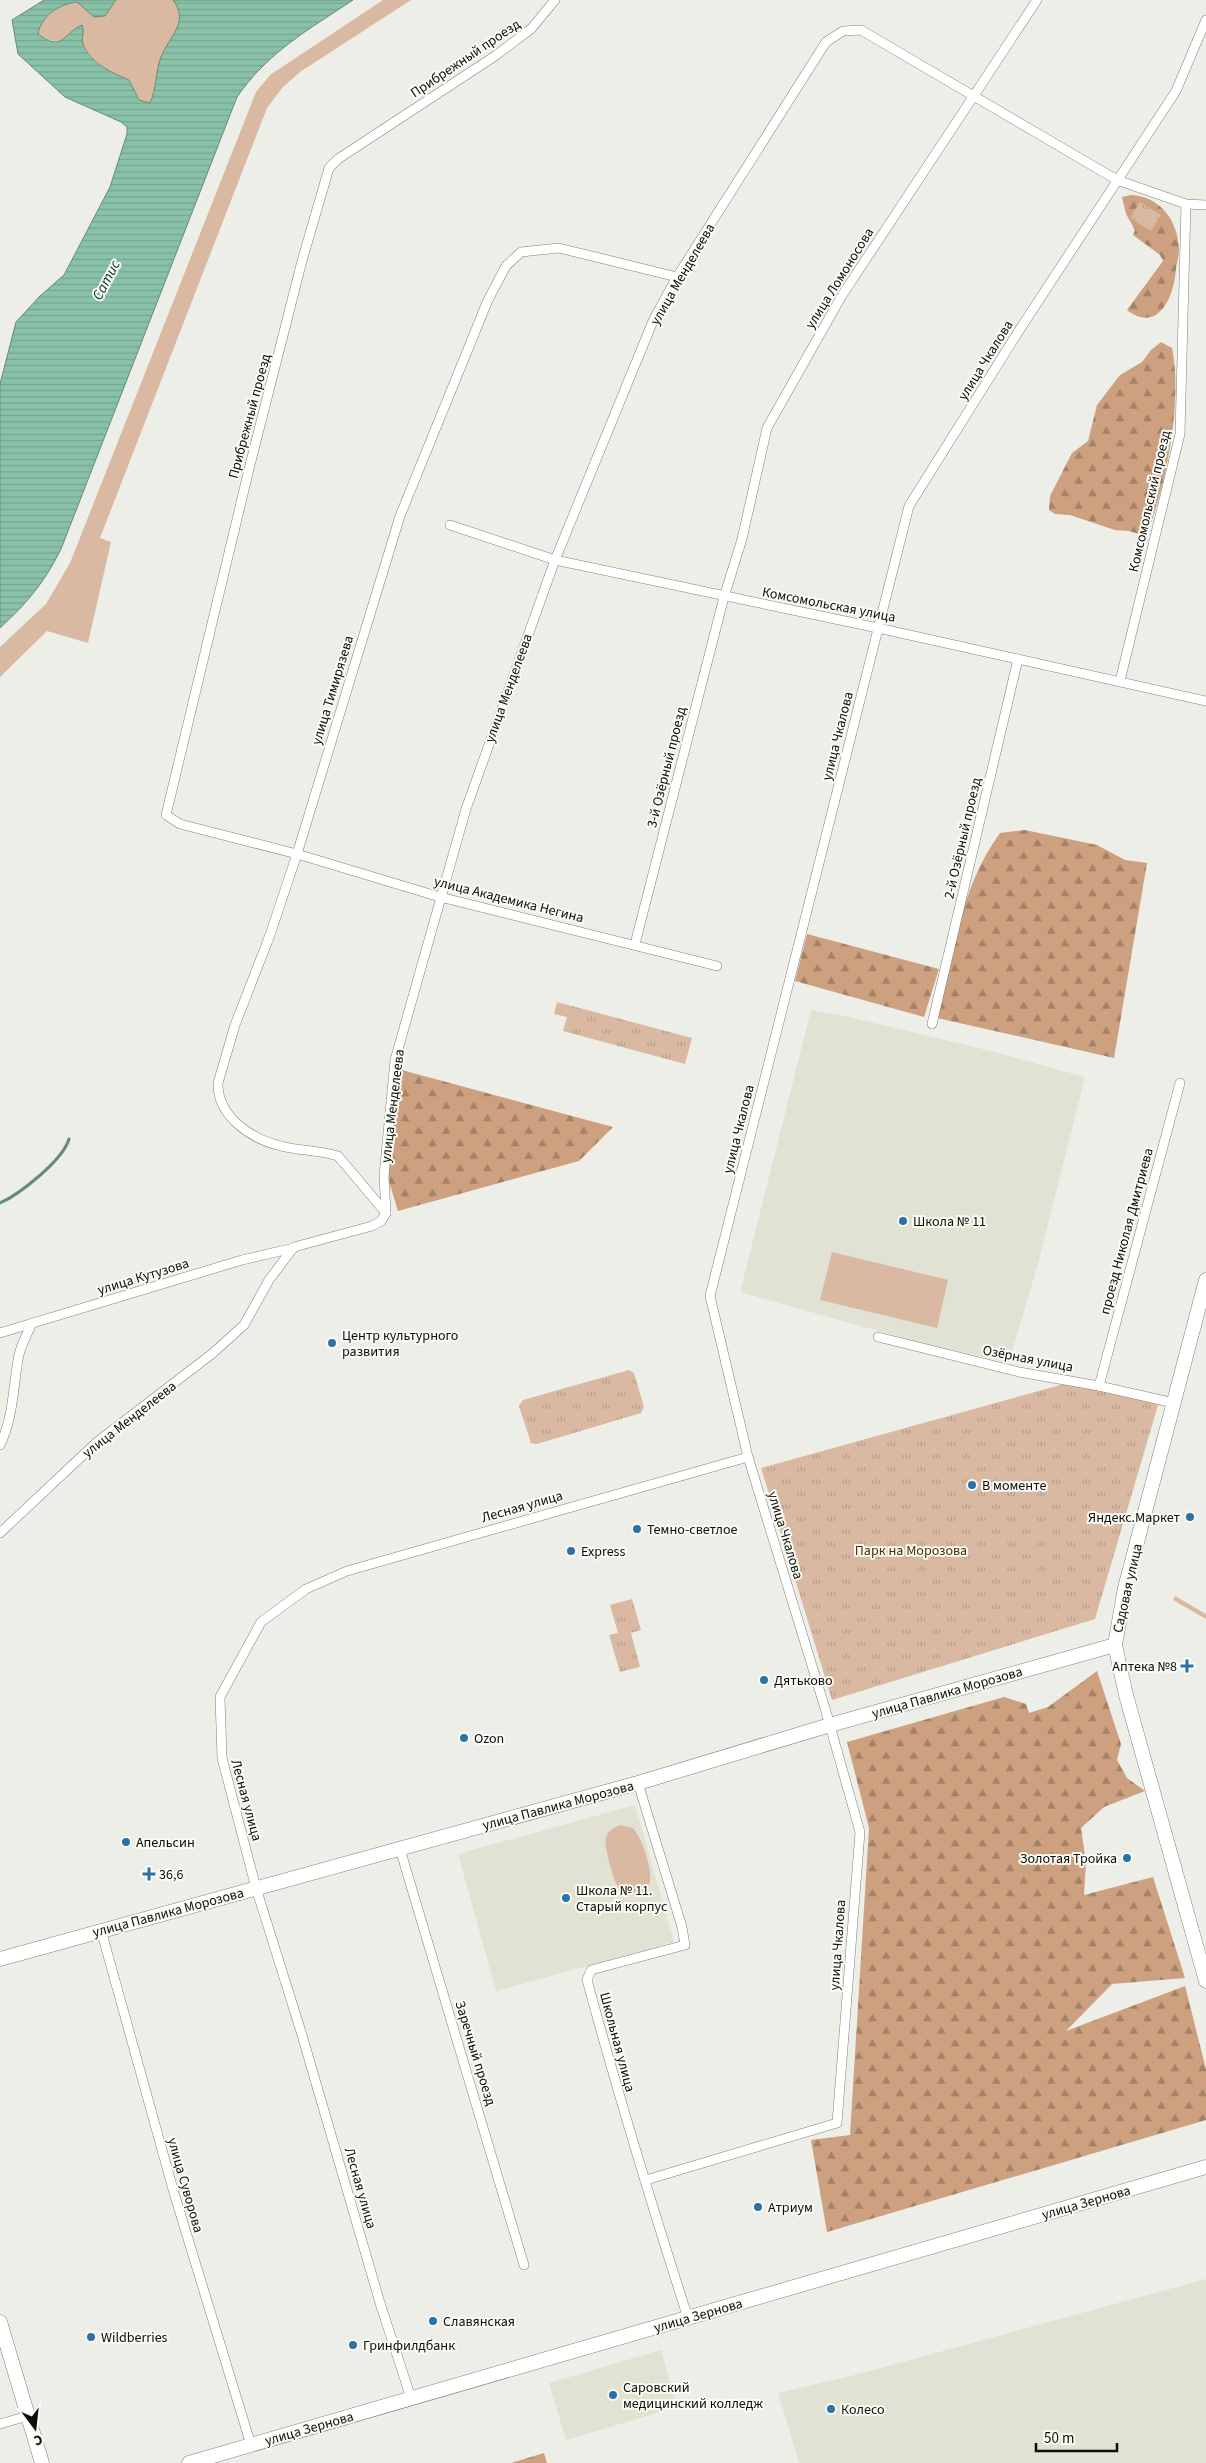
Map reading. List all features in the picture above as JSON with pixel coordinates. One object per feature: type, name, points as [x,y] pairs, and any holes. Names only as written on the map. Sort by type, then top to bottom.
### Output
[{"type":"street","name":"Прибрежный проезд","points":[[297,854],[180,824],[166,815],[250,465],[325,176],[329,168],[338,159],[495,56],[531,29],[555,0]]},
{"type":"street","name":"улица Ломоносова","points":[[724,597],[742,539],[767,428],[841,296],[976,96],[1037,0]]},
{"type":"street","name":"улица Чкалова","points":[[646,2180],[837,2123],[860,1832],[830,1725],[748,1457],[710,1296],[909,506],[1176,91],[1206,20]]},
{"type":"street","name":"улица Менделеева","points":[[386,1212],[384,1176],[394,1060],[440,896],[497,716],[555,560],[653,321],[677,278],[826,42],[843,31],[861,30],[1118,180],[1186,204],[1206,206]]},
{"type":"street","name":"Комсомольский проезд","points":[[1120,681],[1180,434],[1186,204]]},
{"type":"street","name":"улица Тимирязева","points":[[386,1212],[338,1156],[278,1146],[243,1129],[232,1119],[218,1091],[218,1082],[235,1025],[270,935],[297,854],[400,516],[488,300],[506,266],[521,252],[559,248],[677,278]]},
{"type":"street","name":"Комсомольская улица","points":[[450,526],[555,560],[878,628],[1206,701]]},
{"type":"street","name":"3-й Озёрный проезд","points":[[635,944],[724,597]]},
{"type":"street","name":"2-й Озёрный проезд","points":[[932,1024],[1018,659]]},
{"type":"street","name":"улица Академика Негина","points":[[297,854],[440,896],[717,966]]},
{"type":"street","name":"проезд Николая Дмитриева","points":[[1099,1386],[1180,1083]]},
{"type":"street","points":[[294,1248],[372,1226],[381,1221],[386,1212]]},
{"type":"street","name":"улица Менделеева","points":[[0,1533],[97,1442],[213,1353],[244,1325],[269,1280],[294,1248]]},
{"type":"street","name":"улица Кутузова","points":[[0,1332],[242,1260],[294,1248]]},
{"type":"street","name":"Садовая улица","points":[[1206,1280],[1126,1588],[1115,1645],[1126,1695],[1206,1982]]},
{"type":"street","points":[[0,1445],[6,1432],[16,1385],[18,1358],[32,1323]]},
{"type":"street","name":"Озёрная улица","points":[[878,1337],[1019,1372],[1099,1386],[1174,1404]]},
{"type":"street","name":"Лесная улица","points":[[411,2398],[256,1888],[222,1758],[220,1697],[262,1622],[306,1589],[347,1571],[748,1457]]},
{"type":"street","name":"улица Павлика Морозова","points":[[0,1959],[638,1783],[830,1725],[1115,1645]]},
{"type":"street","name":"Школьная улица","points":[[638,1783],[682,1927],[685,1945],[591,1970],[587,1980],[630,2137],[646,2180],[688,2318]]},
{"type":"street","name":"Заречный проезд","points":[[400,1848],[524,2265]]},
{"type":"street","name":"улица Суворова","points":[[100,1930],[176,2202],[252,2445]]},
{"type":"street","name":"улица Зернова","points":[[189,2463],[1206,2167]]},
{"type":"street","points":[[0,2322],[42,2463]]},
{"type":"street","points":[[0,2424],[28,2416]]},
{"type":"shaded area","name":"Школа № 11","points":[[811,1010],[849,1017],[987,1050],[1085,1077],[1038,1264],[1009,1362],[932,1346],[740,1292]]},
{"type":"shaded area","name":"Школа № 11. Старый корпус","points":[[635,1805],[674,1942],[496,1991],[458,1854]]},
{"type":"shaded area","points":[[1206,2279],[1206,2463],[799,2463],[778,2393],[855,2375]]},
{"type":"shaded area","name":"Саровский медицинский колледж","points":[[661,2350],[677,2407],[566,2440],[549,2383]]},
{"type":"green space","points":[[116,0],[173,0],[178,9],[180,18],[178,26],[158,68],[150,103],[139,100],[129,80],[110,71],[92,58],[84,46],[77,27],[68,36],[59,41],[44,38],[38,34],[40,23],[57,8],[66,3],[77,2],[105,16]]},
{"type":"green space","points":[[383,0],[411,0],[300,72],[283,87],[267,108],[100,538],[111,542],[88,643],[47,631],[0,677],[0,647],[46,604],[70,563],[256,92],[270,75]]},
{"type":"green space","points":[[1131,195],[1141,196],[1159,205],[1171,220],[1178,239],[1179,254],[1172,289],[1163,308],[1156,315],[1148,318],[1138,316],[1127,310],[1163,261],[1160,255],[1133,235],[1135,230],[1126,214],[1122,197]]},
{"type":"green space","points":[[1140,202],[1161,215],[1151,231],[1130,218]]},
{"type":"green space","points":[[1161,342],[1172,348],[1175,369],[1174,418],[1166,469],[1146,536],[1129,531],[1115,530],[1070,515],[1055,514],[1049,510],[1050,496],[1072,453],[1088,441],[1097,405],[1120,375],[1142,362],[1151,350]]},
{"type":"green space","points":[[1025,830],[1097,845],[1125,860],[1147,863],[1114,1058],[937,1018],[959,922],[976,876],[1000,833]]},
{"type":"green space","points":[[807,934],[939,969],[924,1017],[795,981]]},
{"type":"green space","points":[[557,1002],[692,1038],[685,1064],[563,1031],[567,1017],[554,1014]]},
{"type":"green space","points":[[398,1069],[613,1127],[579,1161],[398,1211],[387,1175]]},
{"type":"green space","points":[[832,1252],[948,1280],[937,1328],[820,1300]]},
{"type":"green space","points":[[629,1370],[634,1373],[644,1407],[641,1413],[537,1444],[531,1443],[519,1406],[523,1400]]},
{"type":"green space","name":"Парк на Морозова","points":[[1082,1379],[1158,1405],[1095,1619],[832,1700],[761,1468]]},
{"type":"green space","points":[[1175,1596],[1206,1614],[1206,1619],[1173,1600]]},
{"type":"green space","points":[[632,1599],[641,1630],[631,1633],[640,1667],[620,1672],[609,1635],[618,1633],[610,1605]]},
{"type":"green space","points":[[1097,1671],[1121,1744],[1117,1760],[1127,1778],[1145,1791],[1104,1807],[1081,1828],[1086,1862],[1084,1895],[1153,1877],[1185,1978],[1112,1984],[1066,2031],[1185,1986],[1206,2069],[1206,2120],[827,2232],[811,2140],[850,2135],[869,1828],[847,1742],[1004,1697],[1026,1704],[1029,1713],[1048,1707]]},
{"type":"green space","points":[[620,1825],[633,1828],[643,1845],[648,1862],[650,1882],[646,1889],[639,1894],[632,1895],[621,1890],[615,1880],[609,1862],[606,1838],[611,1830]]},
{"type":"green space","points":[[544,2453],[547,2463],[511,2463]]},
{"type":"water","name":"Сатис","points":[[44,0],[116,0],[105,16],[94,17],[77,2],[64,5],[47,16],[38,34],[53,42],[58,42],[82,25],[83,44],[91,57],[109,71],[129,80],[139,100],[150,103],[161,57],[179,22],[178,8],[173,0],[353,0],[275,54],[249,81],[237,97],[61,549],[35,592],[0,628],[0,384],[16,322],[40,296],[64,275],[110,187],[127,134],[127,127],[121,122],[65,97],[18,54],[12,20]]},
{"type":"waterway","points":[[0,1203],[40,1176],[58,1157],[69,1139]]},
{"type":"place","name":"Школа № 11","points":[[903,1221]]},
{"type":"place","name":"Центр культурного развития","points":[[332,1343]]},
{"type":"place","name":"В моменте","points":[[972,1485]]},
{"type":"place","name":"Яндекс.Маркет","points":[[1190,1517]]},
{"type":"place","name":"Темно-светлое","points":[[637,1529]]},
{"type":"place","name":"Express","points":[[571,1551]]},
{"type":"place","name":"Аптека №8","points":[[1187,1666]]},
{"type":"place","name":"Дятьково","points":[[764,1680]]},
{"type":"place","name":"Ozon","points":[[464,1738]]},
{"type":"place","name":"Апельсин","points":[[126,1842]]},
{"type":"place","name":"Золотая Тройка","points":[[1127,1858]]},
{"type":"place","name":"36,6","points":[[149,1874]]},
{"type":"place","name":"Школа № 11. Старый корпус","points":[[566,1898]]},
{"type":"place","name":"Атриум","points":[[758,2207]]},
{"type":"place","name":"Славянская","points":[[433,2321]]},
{"type":"place","name":"Wildberries","points":[[91,2337]]},
{"type":"place","name":"Гринфилдбанк","points":[[353,2345]]},
{"type":"place","name":"Саровский медицинский колледж","points":[[613,2395]]},
{"type":"place","name":"Колесо","points":[[831,2409]]}]
